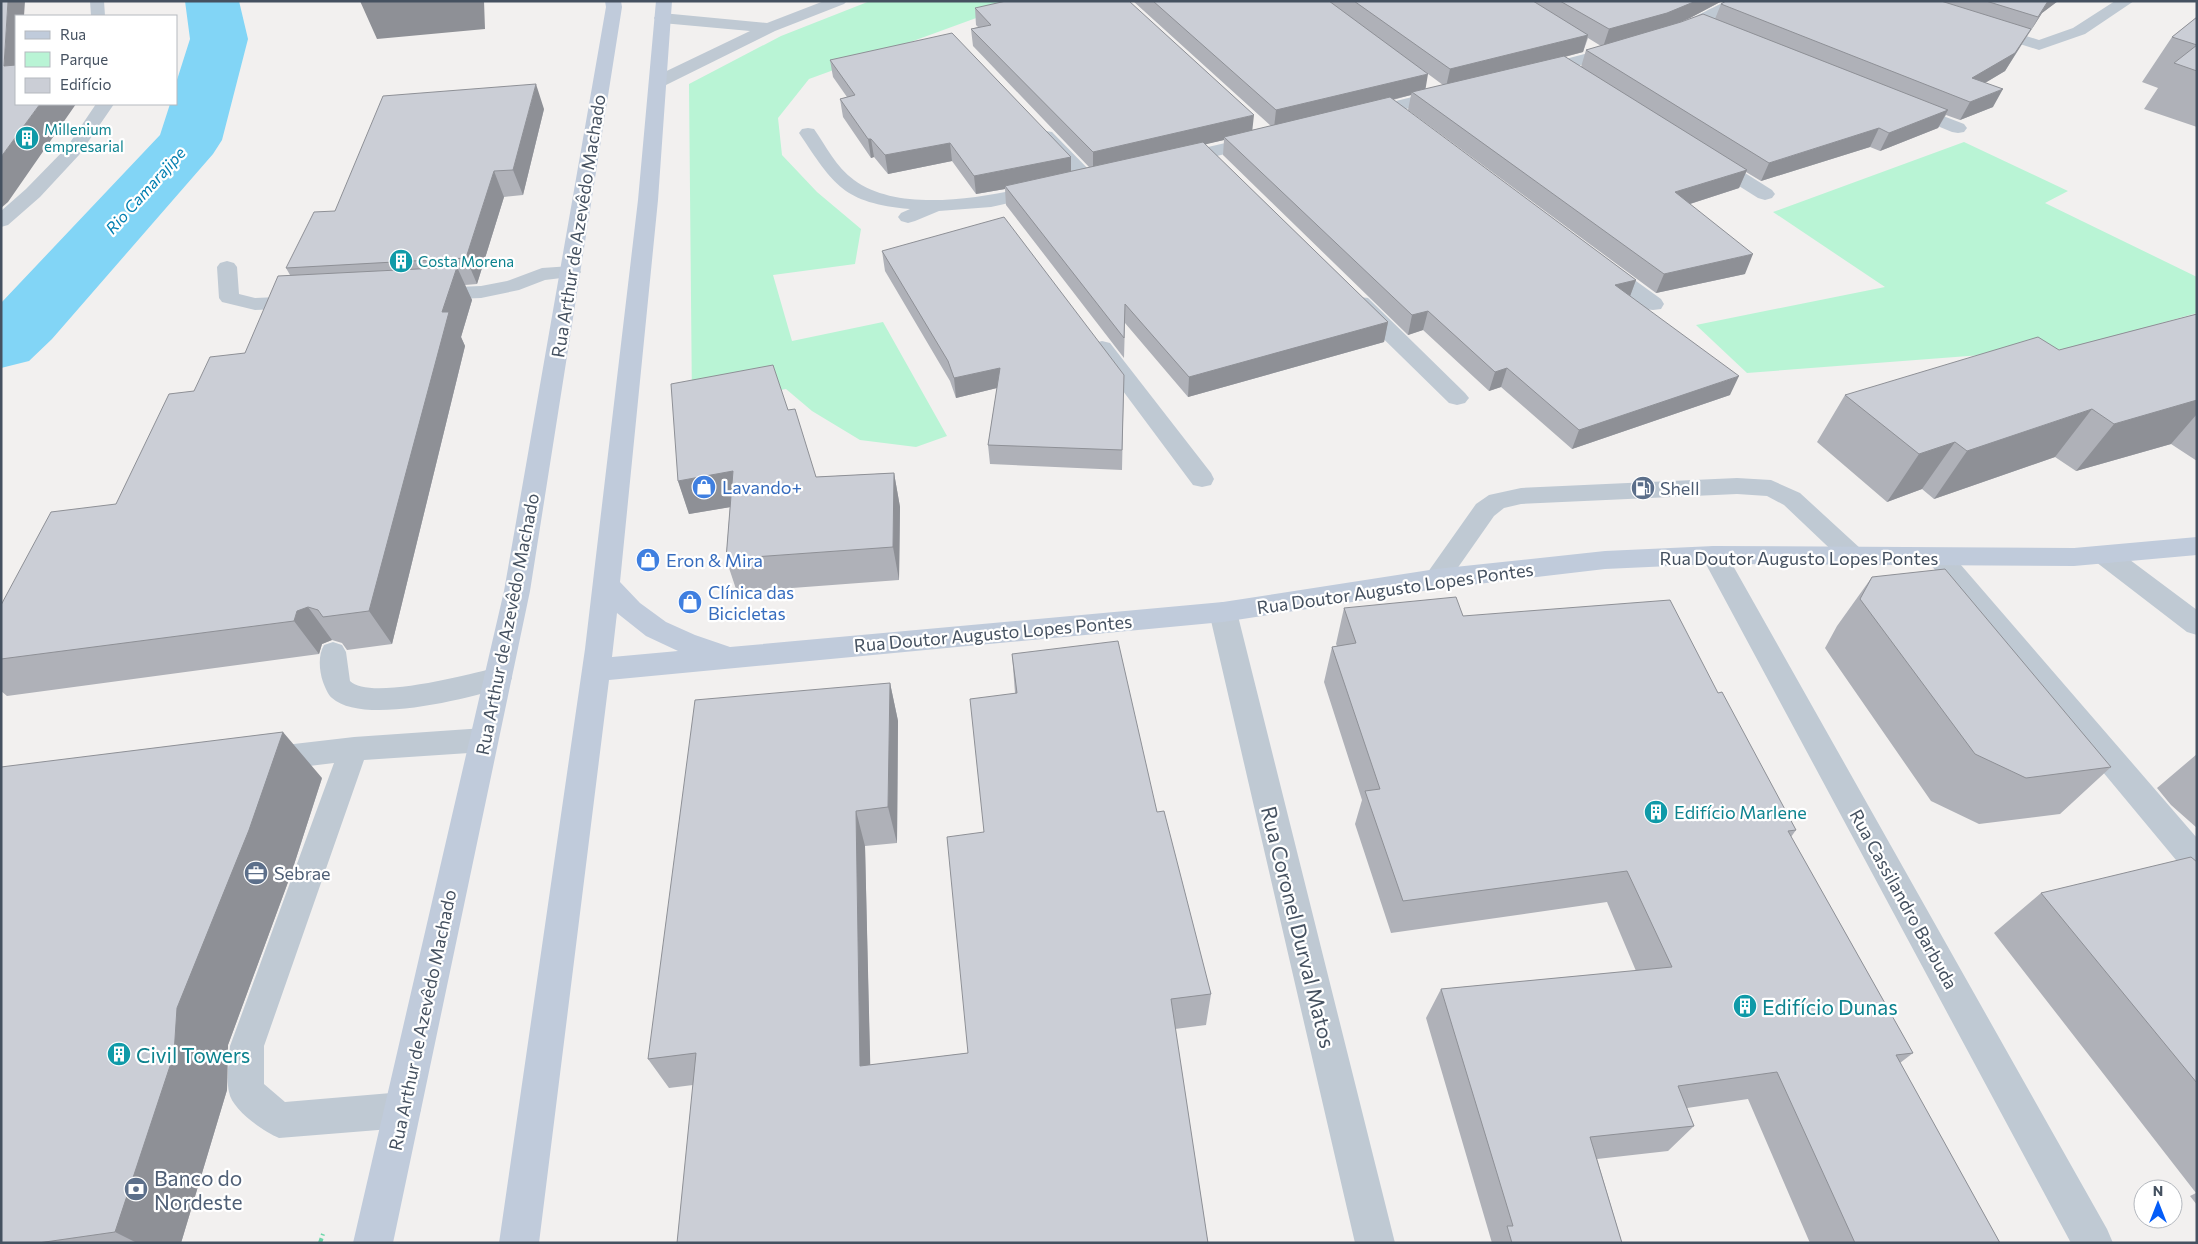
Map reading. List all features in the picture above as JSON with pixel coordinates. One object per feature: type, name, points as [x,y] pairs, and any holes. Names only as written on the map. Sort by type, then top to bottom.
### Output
[{"type":"street","name":"Rua Arthur de Azevêdo Machado","points":[[373,1243],[517,591],[571,272],[614,7],[613,1]]},
{"type":"street","points":[[658,82],[769,28],[839,1]]},
{"type":"street","points":[[1660,37],[1697,23],[1738,1]]},
{"type":"street","points":[[1973,25],[2039,45],[2079,31],[2126,1]]},
{"type":"street","points":[[519,1243],[596,670],[647,210],[663,10],[769,28]]},
{"type":"street","points":[[1697,23],[1715,30]]},
{"type":"street","points":[[1516,77],[1638,44]]},
{"type":"street","points":[[1586,45],[1602,55]]},
{"type":"street","points":[[1562,66],[1578,76]]},
{"type":"street","points":[[1427,83],[1443,95]]},
{"type":"street","points":[[1344,119],[1461,90]]},
{"type":"street","points":[[1895,102],[1958,128]]},
{"type":"street","points":[[1,221],[34,193],[73,151],[104,105]]},
{"type":"street","points":[[1390,108],[1406,120]]},
{"type":"street","points":[[1033,123],[1088,180]]},
{"type":"street","points":[[1161,164],[1214,160],[1274,136],[1256,124]]},
{"type":"street","points":[[808,132],[836,174],[848,185],[871,197],[907,204],[997,209],[1063,186],[1106,176]]},
{"type":"street","points":[[1700,153],[1765,194]]},
{"type":"street","points":[[908,217],[936,205]]},
{"type":"street","points":[[1589,256],[1653,304]]},
{"type":"street","points":[[1350,293],[1457,398]]},
{"type":"street","points":[[1087,328],[1202,479]]},
{"type":"street","name":"Rua Doutor Augusto Lopes Pontes","points":[[596,670],[1223,612],[1436,579],[1605,560],[1714,555],[2046,558],[2105,555],[2197,546]]},
{"type":"street","name":"Rua Cassilandro Barbuda","points":[[1714,555],[2093,1243]]},
{"type":"street","points":[[2105,555],[2197,624]]},
{"type":"street","points":[[1939,557],[2197,862]]},
{"type":"street","points":[[606,583],[624,605],[640,620],[665,635],[692,646],[734,658]]},
{"type":"street","name":"Rua Coronel Durval Matos","points":[[1223,612],[1375,1243]]},
{"type":"lane","points":[[98,1],[98,15]]},
{"type":"lane","points":[[227,267],[229,298],[255,304],[324,300]]},
{"type":"lane","points":[[412,296],[481,292],[512,286],[542,274],[571,272]]},
{"type":"lane","points":[[1436,579],[1485,510],[1497,501],[1521,496],[1737,486],[1771,488],[1792,499],[1852,555]]},
{"type":"lane","points":[[333,652],[335,682],[344,693],[362,699],[395,699],[467,687],[498,678]]},
{"type":"lane","points":[[246,762],[354,749],[484,740]]},
{"type":"lane","points":[[354,749],[247,1046],[246,1092],[279,1120],[403,1110]]},
{"type":"green space","points":[[870,1],[1023,1],[809,79],[778,118],[782,155],[817,192],[861,229],[855,264],[773,275],[792,341],[883,322],[947,436],[916,447],[860,440],[812,411],[786,389],[692,405],[689,84],[781,36]]},
{"type":"green space","points":[[1964,142],[2068,191],[2045,203],[2197,277],[2197,313],[2073,348],[1747,373],[1696,325],[1885,287],[1773,212]]},
{"type":"building","points":[[1,1],[8,1],[4,66],[15,65],[15,105],[39,105],[1,157]]},
{"type":"building","points":[[1006,1],[1129,1],[1254,115],[1093,152],[971,29],[991,25],[975,8]]},
{"type":"building","points":[[1153,1],[1329,1],[1428,74],[1276,110]]},
{"type":"building","points":[[1354,1],[1533,1],[1588,35],[1450,69]]},
{"type":"building","points":[[1560,1],[1696,1],[1667,13],[1609,29]]},
{"type":"building","points":[[1726,1],[1941,1],[2031,29],[2015,53],[1972,78],[2003,89],[1970,102],[1721,4]]},
{"type":"building","points":[[1986,1],[2048,1],[2038,17]]},
{"type":"building","points":[[1703,14],[1948,110],[1889,133],[1879,128],[1769,163],[1586,50]]},
{"type":"building","points":[[2197,17],[2197,45],[2172,37]]},
{"type":"building","points":[[952,33],[1071,157],[974,176],[950,143],[885,155],[871,139],[868,139],[840,99],[855,95],[830,60]]},
{"type":"building","points":[[2197,45],[2197,71],[2174,63]]},
{"type":"building","points":[[1564,56],[1747,170],[1675,192],[1753,254],[1664,274],[1412,92]]},
{"type":"building","points":[[536,84],[513,170],[494,171],[466,258],[286,268],[314,212],[335,211],[383,96]]},
{"type":"building","points":[[1390,97],[1636,280],[1615,285],[1739,376],[1579,430],[1507,368],[1495,372],[1428,311],[1412,315],[1224,137]]},
{"type":"building","points":[[1203,142],[1388,322],[1189,377],[1125,304],[1124,338],[1005,186]]},
{"type":"building","points":[[1004,217],[1124,375],[1122,450],[988,445],[1000,368],[954,378],[948,361],[882,251]]},
{"type":"building","points":[[457,267],[442,312],[449,312],[369,611],[323,617],[318,610],[308,607],[297,611],[294,621],[1,659],[1,605],[51,512],[116,504],[169,394],[194,391],[210,357],[245,353],[278,276]]},
{"type":"building","points":[[2197,314],[2197,400],[2114,424],[2092,409],[1967,451],[1955,442],[1919,454],[1845,395],[2038,337],[2059,350]]},
{"type":"building","points":[[773,365],[788,410],[795,409],[816,477],[894,473],[893,547],[726,559],[733,471],[678,481],[671,384]]},
{"type":"building","points":[[1945,569],[2111,767],[2026,778],[1975,754],[1860,599],[1872,577]]},
{"type":"building","points":[[1456,597],[1463,616],[1670,600],[1718,693],[1722,692],[1796,830],[1788,831],[1913,1053],[1896,1055],[2000,1243],[1855,1243],[1777,1072],[1678,1086],[1694,1126],[1590,1137],[1622,1243],[1512,1243],[1507,1226],[1513,1226],[1441,989],[1672,967],[1627,871],[1403,901],[1365,791],[1380,789],[1332,647],[1356,643],[1344,608]]},
{"type":"building","points":[[1118,641],[1157,812],[1164,811],[1211,994],[1171,999],[1208,1243],[677,1243],[696,1053],[648,1059],[695,700],[890,683],[888,807],[856,811],[860,1066],[968,1053],[947,837],[984,832],[970,699],[1017,693],[1012,654]]},
{"type":"building","name":"Civil Towers","points":[[283,732],[249,830],[177,1008],[174,1054],[115,1232],[38,1243],[1,1243],[1,767]]},
{"type":"building","points":[[2191,857],[2197,862],[2197,1083],[2041,893]]},
{"type":"waterway","name":"Rio Camarajipe","points":[[1,344],[25,323],[190,140],[219,39],[212,1]]},
{"type":"place","name":"Millenium empresarial","points":[[27,138]]},
{"type":"place","name":"Costa Morena","points":[[401,261]]},
{"type":"place","name":"Lavando+","points":[[704,487]]},
{"type":"place","name":"Shell","points":[[1643,488]]},
{"type":"place","name":"Eron & Mira","points":[[648,560]]},
{"type":"place","name":"Clínica das Bicicletas","points":[[690,602]]},
{"type":"place","name":"Edifício Marlene","points":[[1656,812]]},
{"type":"place","name":"Sebrae","points":[[256,873]]},
{"type":"place","name":"Edifício Dunas","points":[[1745,1006]]},
{"type":"place","name":"Civil Towers","points":[[119,1054]]},
{"type":"place","name":"Banco do Nordeste","points":[[136,1189]]}]
